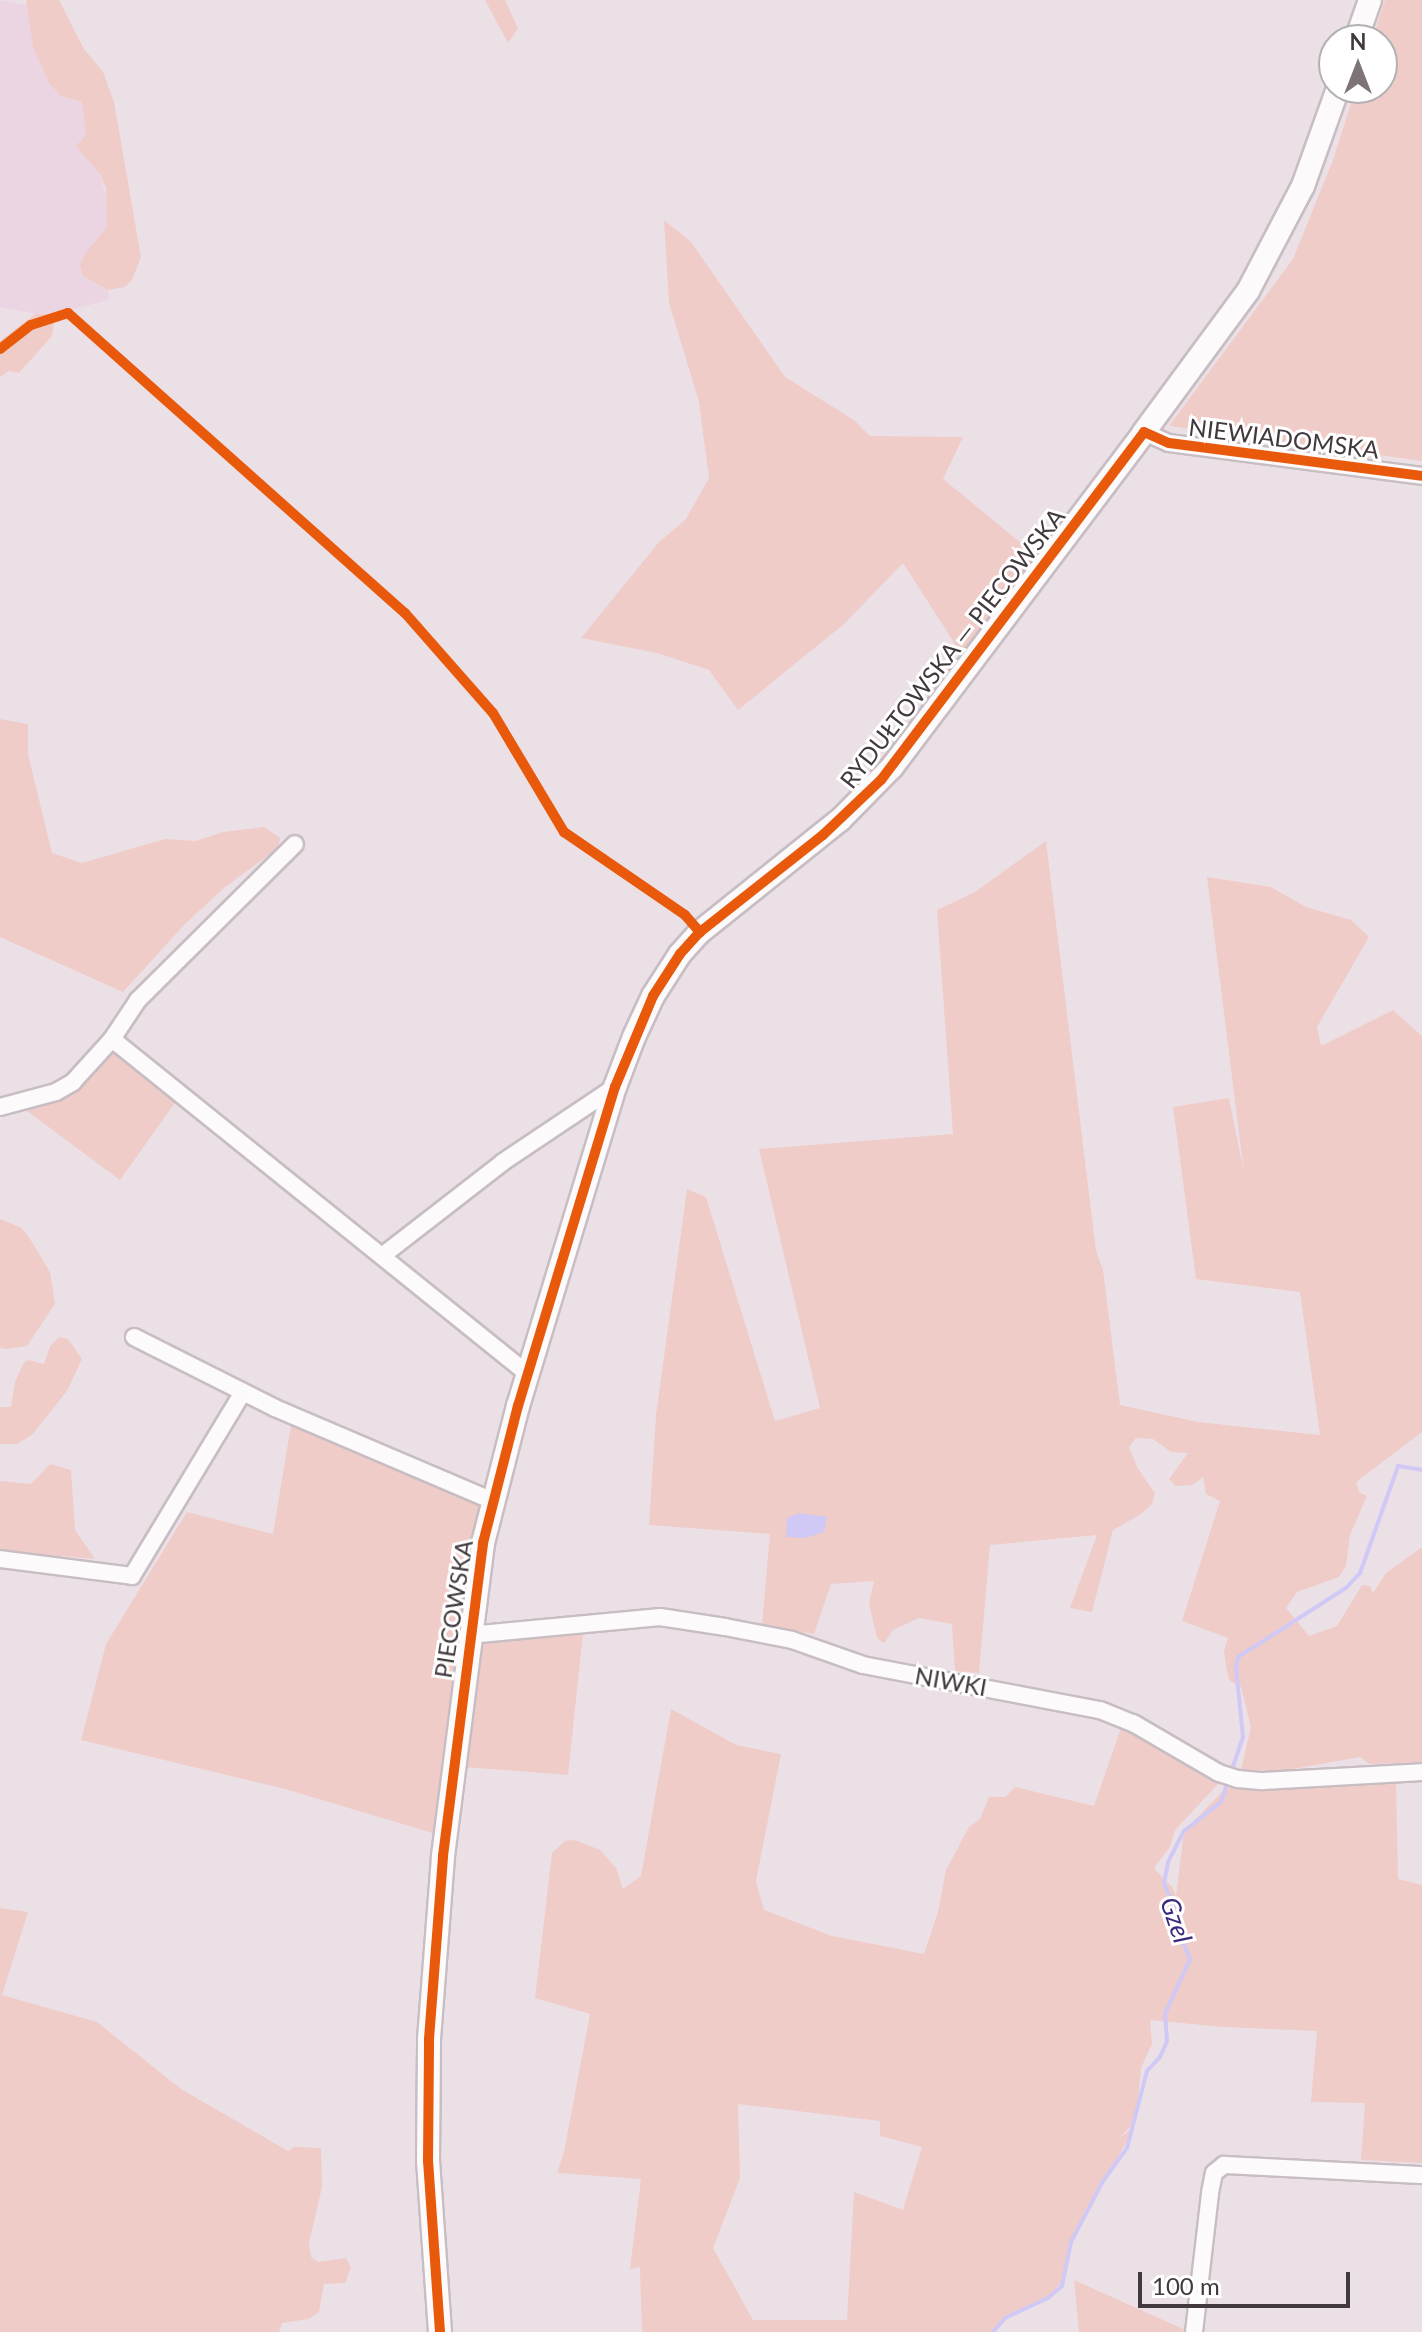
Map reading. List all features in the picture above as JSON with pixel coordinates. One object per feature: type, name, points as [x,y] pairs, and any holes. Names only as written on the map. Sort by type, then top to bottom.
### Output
[{"type":"street","points":[[1362,24],[1370,0]]},
{"type":"street","name":"RYDUŁTOWSKA — PIECOWSKA","points":[[700,932],[832,828],[881,780],[1248,291],[1303,186],[1332,104]]},
{"type":"street","name":"NIEWIADOMSKA","points":[[1144,432],[1169,443],[1422,476]]},
{"type":"street","points":[[0,1107],[56,1092],[73,1082],[112,1039],[138,1000],[295,844]]},
{"type":"street","name":"PIECOWSKA","points":[[440,2332],[426,2094],[443,1856],[483,1543],[528,1374],[615,1087],[653,996],[680,954],[700,932]]},
{"type":"street","points":[[112,1039],[528,1374]]},
{"type":"street","points":[[382,1256],[503,1162],[615,1087]]},
{"type":"street","points":[[134,1337],[243,1392],[493,1501]]},
{"type":"street","points":[[0,1559],[132,1576],[243,1392]]},
{"type":"street","name":"NIWKI","points":[[469,1635],[660,1617],[792,1640],[863,1665],[1100,1710],[1133,1723],[1219,1773],[1238,1779],[1263,1781],[1422,1772]]},
{"type":"street","points":[[1194,2332],[1210,2193],[1214,2173],[1224,2165],[1422,2175]]},
{"type":"shaded area","points":[[0,0],[27,5],[33,47],[61,96],[82,102],[86,135],[77,146],[100,174],[108,204],[107,227],[83,276],[108,290],[109,300],[47,316],[0,307]]},
{"type":"shaded area","points":[[26,0],[59,0],[84,49],[103,72],[114,102],[141,257],[132,280],[125,287],[108,290],[83,276],[80,265],[85,254],[107,227],[106,188],[100,174],[76,146],[86,135],[82,102],[61,96],[49,83],[33,47]]},
{"type":"shaded area","points":[[485,0],[505,0],[518,28],[508,43]]},
{"type":"shaded area","points":[[1385,0],[1422,0],[1422,461],[1169,426],[1293,259],[1333,160],[1351,104],[1398,104],[1398,24],[1377,24]]},
{"type":"shaded area","points":[[664,220],[691,242],[785,377],[854,420],[870,436],[963,437],[943,479],[1037,556],[962,655],[903,563],[844,624],[738,710],[709,670],[657,653],[581,638],[659,542],[686,519],[709,478],[699,402],[669,303]]},
{"type":"shaded area","points":[[35,314],[55,314],[52,336],[19,373],[9,371],[0,377],[0,341]]},
{"type":"shaded area","points":[[0,719],[28,724],[28,754],[52,853],[82,863],[165,839],[196,841],[223,832],[264,827],[280,838],[278,848],[224,888],[184,925],[123,992],[0,937]]},
{"type":"shaded area","points":[[1046,841],[1096,1251],[1103,1270],[1120,1405],[1198,1422],[1320,1435],[1300,1292],[1196,1279],[1173,1107],[1229,1098],[1244,1173],[1207,877],[1271,887],[1306,907],[1351,920],[1369,937],[1317,1027],[1321,1046],[1393,1010],[1422,1036],[1422,1432],[1356,1482],[1359,1492],[1367,1496],[1350,1535],[1346,1566],[1339,1577],[1297,1592],[1286,1608],[1309,1636],[1337,1626],[1362,1585],[1370,1586],[1373,1593],[1386,1573],[1422,1547],[1422,1762],[1370,1764],[1360,1757],[1282,1771],[1241,1770],[1251,1727],[1241,1687],[1230,1681],[1227,1672],[1224,1651],[1228,1638],[1182,1621],[1220,1501],[1206,1494],[1203,1477],[1193,1485],[1176,1486],[1169,1479],[1188,1453],[1171,1452],[1153,1439],[1136,1438],[1129,1447],[1138,1469],[1155,1493],[1152,1504],[1113,1530],[1092,1612],[1070,1608],[1097,1535],[990,1545],[979,1673],[955,1671],[952,1624],[919,1618],[893,1630],[884,1643],[877,1638],[869,1603],[874,1581],[831,1584],[814,1634],[762,1625],[770,1534],[649,1525],[656,1415],[687,1189],[706,1197],[775,1421],[820,1408],[759,1149],[953,1134],[937,910],[975,892]]},
{"type":"shaded area","points":[[115,1049],[177,1100],[120,1180],[23,1108],[73,1091]]},
{"type":"shaded area","points":[[0,1219],[22,1228],[32,1242],[50,1272],[55,1304],[27,1346],[7,1349],[0,1348]]},
{"type":"shaded area","points":[[59,1337],[68,1339],[82,1359],[67,1391],[32,1435],[17,1444],[0,1444],[0,1407],[11,1407],[15,1382],[23,1364],[28,1360],[44,1364],[50,1346]]},
{"type":"shaded area","points":[[292,1419],[493,1501],[481,1634],[583,1633],[568,1775],[465,1767],[436,1834],[285,1789],[81,1740],[106,1644],[187,1512],[273,1534]]},
{"type":"shaded area","points":[[50,1464],[71,1470],[75,1530],[95,1559],[0,1551],[0,1481],[31,1484]]},
{"type":"shaded area","points":[[799,1513],[827,1517],[824,1532],[805,1538],[786,1537],[787,1518]]},
{"type":"shaded area","points":[[671,1709],[736,1745],[781,1754],[756,1881],[764,1910],[832,1936],[924,1954],[938,1912],[946,1870],[969,1827],[980,1819],[989,1797],[1005,1797],[1015,1787],[1094,1806],[1122,1725],[1219,1783],[1175,1830],[1170,1847],[1154,1868],[1172,1887],[1176,1896],[1184,1831],[1226,1788],[1296,1789],[1396,1780],[1398,1879],[1422,1885],[1422,2163],[1361,2160],[1365,2103],[1311,2102],[1317,2031],[1150,2020],[1152,2044],[1141,2068],[1136,2121],[1119,2138],[1135,2127],[1079,2225],[1065,2263],[1066,2276],[1048,2298],[1005,2318],[993,2332],[642,2332],[640,2267],[630,2269],[641,2179],[557,2173],[564,2152],[590,2014],[535,1998],[552,1853],[565,1841],[575,1840],[600,1850],[616,1868],[623,1889],[641,1876]],"holes":[[[738,2104],[880,2121],[880,2136],[922,2147],[903,2210],[854,2192],[847,2320],[753,2320],[713,2248],[740,2178]]]},
{"type":"shaded area","points":[[0,1908],[28,1912],[2,1995],[97,2022],[181,2089],[288,2151],[294,2147],[321,2148],[322,2187],[309,2243],[311,2257],[318,2262],[346,2258],[351,2267],[345,2283],[324,2284],[319,2312],[309,2319],[282,2323],[279,2332],[0,2332]]},
{"type":"shaded area","points":[[1074,2280],[1190,2332],[1079,2332]]},
{"type":"waterway","name":"Gzel","points":[[1231,1772],[1243,1737],[1236,1668],[1238,1657],[1346,1588],[1360,1573],[1398,1466],[1422,1470]]},
{"type":"waterway","name":"Gzel","points":[[993,2332],[1005,2318],[1048,2298],[1062,2286],[1071,2242],[1103,2181],[1127,2148],[1147,2071],[1160,2057],[1167,2041],[1165,2014],[1190,1959],[1182,1940],[1184,1932],[1164,1883],[1168,1862],[1184,1831],[1221,1802],[1228,1781]]},
{"type":"cycle path","points":[[0,349],[31,325],[68,313],[405,613],[493,713],[564,832],[685,915],[700,932]]},
{"type":"cycle path","points":[[440,2332],[428,2161],[429,2039],[443,1856],[483,1543],[518,1406],[615,1087],[653,996],[680,954],[700,932],[823,835],[881,780],[1144,432],[1169,443],[1422,476]]}]
